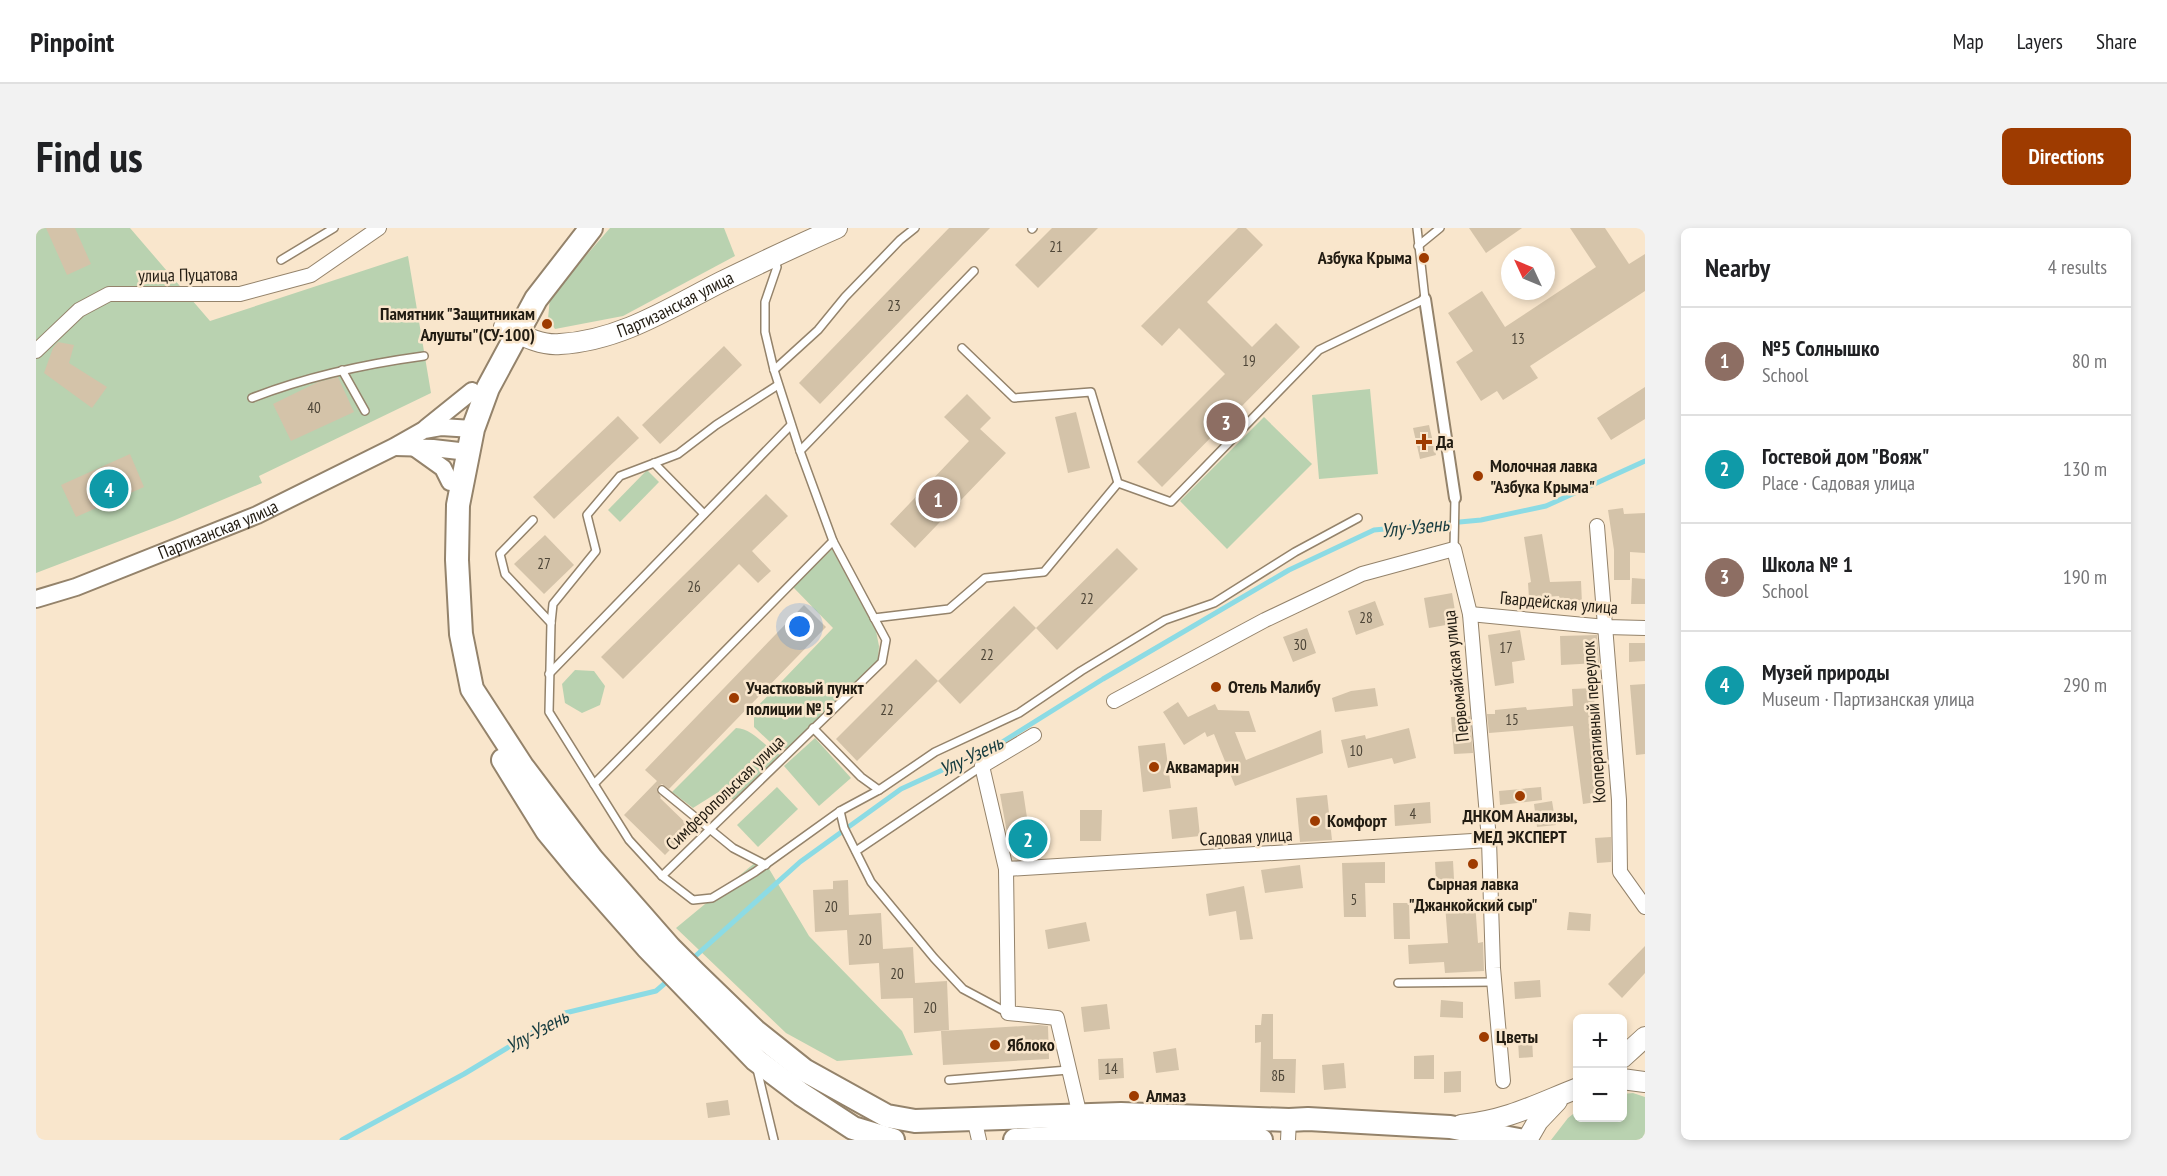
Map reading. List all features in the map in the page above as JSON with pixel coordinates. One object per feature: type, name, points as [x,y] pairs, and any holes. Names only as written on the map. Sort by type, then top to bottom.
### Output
[{"type":"highway","points":[[574,228],[521,295],[510,330],[480,389],[450,482],[447,528],[452,620],[459,663],[469,696],[507,769],[547,831],[629,927],[664,952]]},
{"type":"highway","points":[[510,330],[591,228]]},
{"type":"highway","points":[[464,440],[458,505],[457,560],[461,634],[472,689],[522,766],[592,859],[664,952],[756,1060],[801,1094],[853,1128],[893,1140]]},
{"type":"highway","points":[[690,980],[804,1070],[887,1116],[915,1121],[1121,1114],[1289,1130],[1308,1119],[1450,1127],[1518,1140]]},
{"type":"highway","points":[[1015,1140],[1161,1131],[1261,1140]]},
{"type":"main road","name":"Партизанская улица","points":[[510,330],[534,340],[559,345],[606,336],[632,328],[767,259],[837,228]]},
{"type":"main road","points":[[1627,1054],[1645,1037]]},
{"type":"main road","points":[[1627,1080],[1645,1082]]},
{"type":"main road","points":[[1450,1127],[1486,1123],[1522,1113],[1573,1090]]},
{"type":"main road","points":[[1527,1140],[1538,1121],[1553,1104],[1573,1090]]},
{"type":"street","name":"улица Пуцатова","points":[[36,351],[79,310],[109,294],[240,294],[311,275],[379,228]]},
{"type":"street","points":[[1425,298],[1455,498]]},
{"type":"street","points":[[424,430],[480,389]]},
{"type":"street","name":"Партизанская улица","points":[[36,599],[76,586],[257,515],[424,430],[441,427],[464,440]]},
{"type":"street","name":"Партизанская улица","points":[[394,447],[415,448],[464,440]]},
{"type":"street","points":[[415,448],[443,468],[450,482]]},
{"type":"street","name":"Кооперативный переулок","points":[[1597,526],[1619,800],[1620,872],[1645,907]]},
{"type":"street","points":[[1114,701],[1265,620],[1362,574],[1454,549]]},
{"type":"street","name":"Первомайская улица","points":[[1454,549],[1470,614],[1490,840],[1494,982],[1503,1082]]},
{"type":"street","name":"Гвардейская улица","points":[[1470,614],[1606,627],[1645,628]]},
{"type":"street","points":[[1034,735],[982,765],[1006,869],[1008,1013],[1057,1018],[1080,1116]]},
{"type":"street","name":"Садовая улица","points":[[1006,869],[1490,840]]},
{"type":"street","points":[[974,1118],[979,1140]]},
{"type":"lane","points":[[774,370],[818,330],[845,297],[900,240],[915,228]]},
{"type":"lane","points":[[1118,483],[1171,502],[1319,350],[1425,298],[1417,228]]},
{"type":"lane","points":[[1418,246],[1440,228]]},
{"type":"lane","points":[[281,260],[333,231]]},
{"type":"lane","name":"Симферопольская улица","points":[[766,865],[712,898],[693,900],[662,876],[882,662],[886,640],[833,541],[778,385],[765,332],[765,302],[777,267],[775,261],[767,259]]},
{"type":"lane","points":[[800,451],[974,271]]},
{"type":"lane","points":[[962,348],[1014,398],[1091,392],[1118,483]]},
{"type":"lane","points":[[252,398],[295,382],[342,370],[372,363],[424,356]]},
{"type":"lane","points":[[342,370],[365,411]]},
{"type":"lane","points":[[662,876],[629,840],[549,712],[551,623],[554,604],[596,551],[587,515],[620,476],[678,454],[716,425],[778,385]]},
{"type":"lane","points":[[549,674],[791,425]]},
{"type":"lane","points":[[654,463],[705,514]]},
{"type":"lane","points":[[874,618],[949,609],[985,578],[1044,572],[1118,483]]},
{"type":"lane","points":[[1454,549],[1455,498]]},
{"type":"lane","points":[[662,790],[734,848],[766,865],[840,811],[879,790],[935,752],[1019,713],[1081,671],[1165,620],[1214,603],[1295,552],[1358,518]]},
{"type":"lane","points":[[533,520],[500,554],[505,574],[551,623]]},
{"type":"lane","points":[[594,784],[833,541]]},
{"type":"lane","points":[[813,729],[861,777],[879,790]]},
{"type":"lane","points":[[856,851],[982,765]]},
{"type":"lane","points":[[840,811],[845,830],[871,882],[934,958],[963,989],[1008,1013]]},
{"type":"lane","points":[[1398,983],[1494,982]]},
{"type":"lane","points":[[756,1060],[774,1140]]},
{"type":"lane","points":[[949,1080],[1068,1070]]},
{"type":"green space","points":[[36,228],[130,228],[210,321],[408,256],[431,393],[259,476],[262,483],[175,520],[36,573]]},
{"type":"green space","points":[[610,228],[724,228],[735,256],[623,316],[555,329],[548,319],[550,297]]},
{"type":"green space","points":[[1370,389],[1378,474],[1319,479],[1312,395]]},
{"type":"green space","points":[[1264,417],[1312,464],[1227,549],[1180,501]]},
{"type":"green space","points":[[647,470],[659,482],[620,522],[608,510]]},
{"type":"green space","points":[[832,549],[876,631],[879,646],[878,660],[787,749],[770,742],[754,727],[754,710],[833,628],[793,587]]},
{"type":"green space","points":[[575,670],[594,671],[605,686],[600,705],[582,713],[565,703],[562,684]]},
{"type":"green space","points":[[736,728],[754,735],[782,756],[735,801],[720,791],[693,808],[672,792]]},
{"type":"green space","points":[[815,738],[851,778],[819,806],[784,766]]},
{"type":"green space","points":[[777,787],[798,809],[758,847],[737,825]]},
{"type":"green space","points":[[762,857],[809,936],[902,1031],[913,1055],[837,1061],[786,1033],[676,928]]},
{"type":"green space","points":[[1627,1094],[1645,1097],[1645,1140],[1551,1140],[1573,1114],[1573,1122],[1627,1122]]},
{"type":"building","points":[[46,228],[75,228],[91,264],[67,275]]},
{"type":"building","points":[[949,228],[990,228],[820,404],[799,383]]},
{"type":"building","points":[[1052,228],[1098,228],[1038,288],[1015,265]]},
{"type":"building","points":[[1238,228],[1246,228],[1263,245],[1207,302],[1252,347],[1276,323],[1300,347],[1162,487],[1137,462],[1225,374],[1179,328],[1162,346],[1141,326]]},
{"type":"building","points":[[1469,228],[1522,228],[1486,253]]},
{"type":"building","points":[[1570,228],[1605,228],[1629,264],[1645,254],[1645,291],[1530,366],[1538,378],[1503,400],[1497,391],[1481,401],[1456,362],[1473,351],[1448,313],[1482,291],[1505,327],[1546,300],[1555,300],[1555,294],[1596,267]]},
{"type":"building","points":[[58,342],[74,345],[69,363],[107,387],[92,408],[44,373],[53,348]]},
{"type":"building","points":[[724,346],[742,365],[660,444],[642,425]]},
{"type":"building","points":[[338,377],[354,412],[291,441],[273,404],[318,382]]},
{"type":"building","points":[[1645,387],[1645,419],[1611,440],[1597,418]]},
{"type":"building","points":[[967,394],[991,418],[980,429],[1006,453],[915,548],[890,524],[969,441],[944,417]]},
{"type":"building","points":[[1076,412],[1090,468],[1068,473],[1055,417]]},
{"type":"building","points":[[618,416],[639,438],[554,519],[533,497]]},
{"type":"building","points":[[1429,425],[1436,455],[1420,459],[1413,428]]},
{"type":"building","points":[[130,454],[144,487],[76,517],[61,485]]},
{"type":"building","points":[[766,494],[788,516],[752,551],[771,571],[758,583],[739,564],[623,679],[601,657]]},
{"type":"building","points":[[1623,508],[1624,514],[1645,513],[1645,553],[1630,552],[1630,580],[1614,580],[1614,550],[1608,510]]},
{"type":"building","points":[[1542,534],[1550,582],[1581,581],[1582,604],[1560,605],[1559,596],[1529,598],[1528,583],[1531,582],[1524,537]]},
{"type":"building","points":[[545,535],[574,565],[544,594],[514,564]]},
{"type":"building","points":[[1117,548],[1138,569],[1057,650],[1036,628]]},
{"type":"building","points":[[1632,578],[1645,579],[1645,604],[1631,604]]},
{"type":"building","points":[[1452,593],[1457,623],[1429,628],[1424,598]]},
{"type":"building","points":[[1375,601],[1384,625],[1356,635],[1348,611]]},
{"type":"building","points":[[804,605],[826,627],[669,789],[662,784],[657,787],[660,798],[691,828],[665,855],[624,815],[657,781],[645,770]]},
{"type":"building","points":[[1014,606],[1036,628],[960,704],[938,681]]},
{"type":"building","points":[[1307,628],[1316,653],[1293,662],[1283,637]]},
{"type":"building","points":[[1520,630],[1525,660],[1512,662],[1514,683],[1495,686],[1488,635]]},
{"type":"building","points":[[1597,635],[1599,663],[1561,665],[1560,636]]},
{"type":"building","points":[[1629,643],[1645,643],[1645,661],[1629,662]]},
{"type":"building","points":[[916,659],[938,681],[857,761],[836,739]]},
{"type":"building","points":[[1645,684],[1645,754],[1636,755],[1630,685]]},
{"type":"building","points":[[1375,688],[1378,706],[1335,712],[1332,698],[1351,691]]},
{"type":"building","points":[[1594,688],[1595,720],[1600,756],[1595,756],[1602,801],[1583,804],[1573,726],[1489,733],[1487,714],[1495,714],[1495,710],[1526,707],[1527,710],[1573,706],[1572,689]]},
{"type":"building","points":[[1178,702],[1188,717],[1215,704],[1218,710],[1249,711],[1256,732],[1235,732],[1246,760],[1321,730],[1323,753],[1235,786],[1214,734],[1207,737],[1205,732],[1184,745],[1163,712]]},
{"type":"building","points":[[1470,716],[1473,753],[1454,754],[1451,717]]},
{"type":"building","points":[[1409,728],[1416,758],[1394,764],[1392,758],[1348,768],[1341,740],[1365,735],[1366,739]]},
{"type":"building","points":[[1165,743],[1171,788],[1143,792],[1138,746]]},
{"type":"building","name":"ДНКОМ Анализы, МЕД ЭКСПЕРТ","points":[[1541,787],[1542,800],[1500,805],[1499,791]]},
{"type":"building","points":[[1023,791],[1029,831],[1046,829],[1047,846],[1010,848],[1010,833],[1007,833],[1000,794]]},
{"type":"building","points":[[1327,795],[1332,840],[1300,842],[1296,798]]},
{"type":"building","points":[[1552,801],[1556,825],[1537,827],[1534,804]]},
{"type":"building","points":[[1430,802],[1431,823],[1395,826],[1394,805]]},
{"type":"building","points":[[1197,807],[1200,836],[1172,839],[1169,810]]},
{"type":"building","points":[[1080,810],[1102,810],[1101,841],[1080,841]]},
{"type":"building","points":[[1611,837],[1611,862],[1597,863],[1595,838]]},
{"type":"building","points":[[1453,861],[1454,879],[1436,880],[1435,862]]},
{"type":"building","points":[[1385,862],[1385,883],[1365,883],[1366,917],[1344,917],[1342,863]]},
{"type":"building","points":[[1300,865],[1303,888],[1265,893],[1261,870]]},
{"type":"building","points":[[848,880],[849,915],[881,913],[883,949],[913,947],[915,983],[947,981],[949,1030],[914,1033],[913,998],[881,999],[879,963],[849,965],[847,930],[815,932],[813,890],[833,889],[833,881]]},
{"type":"building","points":[[1244,886],[1253,939],[1240,940],[1236,911],[1209,916],[1206,894]]},
{"type":"building","points":[[1475,902],[1478,943],[1483,942],[1484,971],[1445,973],[1444,962],[1409,964],[1408,945],[1448,943],[1445,904]]},
{"type":"building","points":[[1393,903],[1409,903],[1410,939],[1394,939]]},
{"type":"building","points":[[1569,912],[1591,914],[1590,931],[1567,930]]},
{"type":"building","points":[[1086,922],[1090,941],[1048,949],[1045,930]]},
{"type":"building","points":[[1645,946],[1645,973],[1622,998],[1608,984]]},
{"type":"building","points":[[1540,980],[1541,997],[1515,999],[1514,982]]},
{"type":"building","points":[[1441,1000],[1463,1002],[1463,1018],[1440,1017]]},
{"type":"building","points":[[1107,1004],[1110,1029],[1084,1032],[1081,1007]]},
{"type":"building","points":[[1262,1014],[1273,1014],[1273,1059],[1296,1059],[1295,1093],[1260,1092],[1261,1042],[1255,1043],[1255,1025],[1261,1025]]},
{"type":"building","name":"Яблоко","points":[[1048,1026],[1049,1059],[943,1065],[941,1031]]},
{"type":"building","points":[[1532,1039],[1533,1057],[1519,1058],[1518,1040]]},
{"type":"building","points":[[1176,1048],[1179,1070],[1156,1073],[1153,1052]]},
{"type":"building","points":[[1434,1055],[1434,1079],[1414,1079],[1414,1056]]},
{"type":"building","points":[[1123,1058],[1124,1078],[1099,1080],[1098,1059]]},
{"type":"building","points":[[1344,1063],[1346,1088],[1324,1090],[1322,1065]]},
{"type":"building","points":[[1461,1071],[1461,1092],[1444,1093],[1444,1072]]},
{"type":"building","points":[[728,1100],[730,1115],[708,1118],[706,1103]]},
{"type":"waterway","name":"Улу-Узень","points":[[691,960],[800,862],[901,789],[999,744],[1103,679],[1289,570],[1374,530],[1481,520],[1546,506],[1645,461]]},
{"type":"waterway","name":"Улу-Узень","points":[[342,1140],[464,1074],[565,1013],[656,991],[671,978]]},
{"type":"place","name":"Азбука Крыма","points":[[1424,258]]},
{"type":"place","name":"Памятник \"Защитникам Алушты\"(СУ-100)","points":[[547,324]]},
{"type":"place","name":"Школа № 1","points":[[1226,422]]},
{"type":"place","name":"Да","points":[[1424,442]]},
{"type":"place","name":"Молочная лавка \"Азбука Крыма\"","points":[[1478,476]]},
{"type":"place","name":"Музей природы","points":[[109,489]]},
{"type":"place","name":"№5 Солнышко","points":[[938,499]]},
{"type":"place","name":"Отель Малибу","points":[[1216,687]]},
{"type":"place","name":"Участковый пункт полиции № 5","points":[[734,698]]},
{"type":"place","name":"Аквамарин","points":[[1154,767]]},
{"type":"place","name":"ДНКОМ Анализы, МЕД ЭКСПЕРТ","points":[[1520,796]]},
{"type":"place","name":"Комфорт","points":[[1315,821]]},
{"type":"place","name":"Гостевой дом \"Вояж\"","points":[[1028,839]]},
{"type":"place","name":"Сырная лавка \"Джанкойский сыр\"","points":[[1473,864]]},
{"type":"place","name":"Цветы","points":[[1484,1037]]},
{"type":"place","name":"Яблоко","points":[[995,1045]]},
{"type":"place","name":"Алмаз","points":[[1134,1096]]}]
